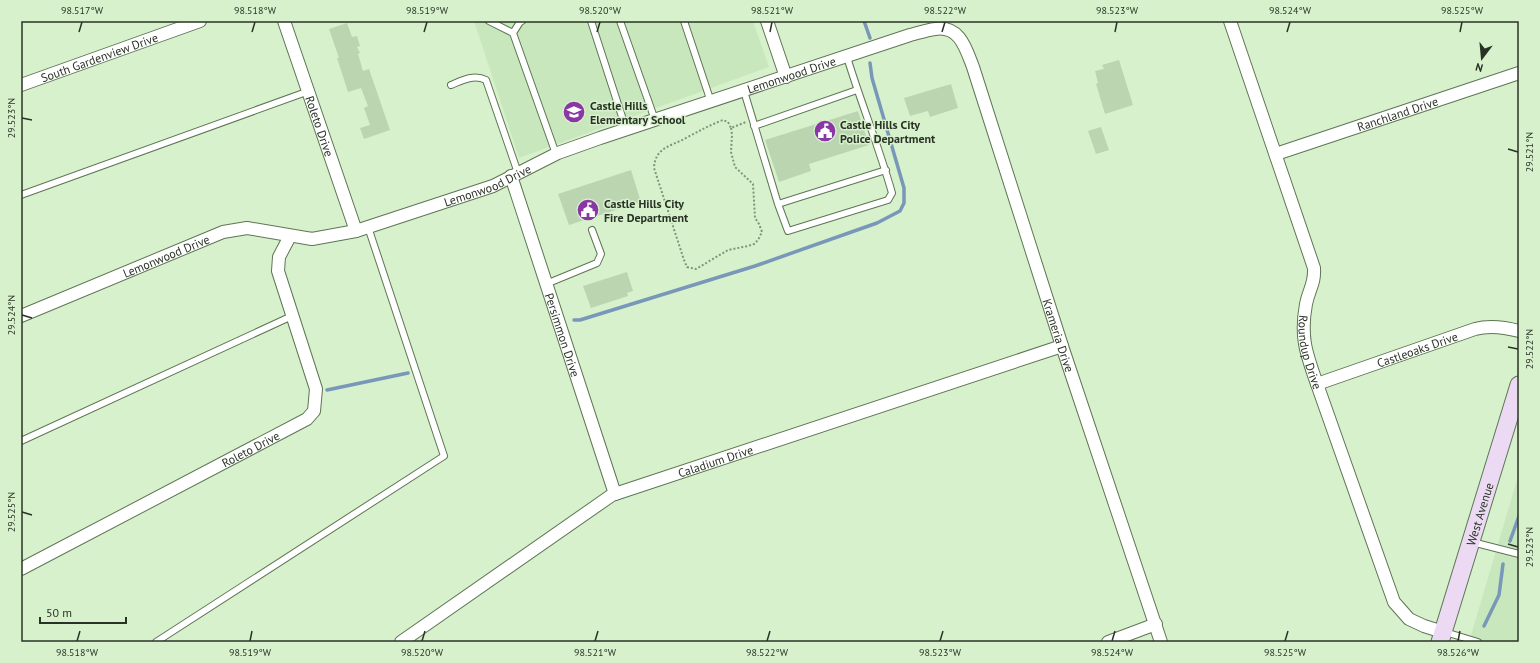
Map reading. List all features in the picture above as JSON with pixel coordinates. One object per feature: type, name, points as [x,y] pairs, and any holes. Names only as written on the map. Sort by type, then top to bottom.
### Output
[{"type":"main road","name":"West Avenue","points":[[1442,637],[1519,386]]},
{"type":"street","name":"South Gardenview Drive","points":[[21,85],[200,21]]},
{"type":"street","name":"Roleto Drive","points":[[284,21],[362,229]]},
{"type":"street","points":[[767,21],[786,77]]},
{"type":"street","name":"Roundup Drive","points":[[1230,21],[1314,268],[1315,279],[1307,302],[1303,324],[1306,353],[1394,602],[1409,619],[1442,637]]},
{"type":"street","name":"Lemonwood Drive","points":[[21,316],[224,232],[247,228],[312,239],[362,229],[492,186],[556,154],[655,120],[910,35],[936,28],[952,31]]},
{"type":"street","name":"Krameria Drive","points":[[952,31],[963,42],[972,68],[1062,346],[1161,642]]},
{"type":"street","name":"Ranchland Drive","points":[[1276,154],[1519,73]]},
{"type":"street","name":"Persimmon Drive","points":[[514,175],[546,284],[615,494]]},
{"type":"street","name":"Roleto Drive","points":[[21,570],[307,419],[314,411],[316,389],[278,271],[279,257],[290,236]]},
{"type":"street","name":"Castleoaks Drive","points":[[1317,384],[1475,328],[1486,326],[1505,327],[1519,331]]},
{"type":"street","name":"Caladium Drive","points":[[402,642],[615,494],[1062,346]]},
{"type":"street","points":[[1108,642],[1156,624]]},
{"type":"lane","points":[[489,21],[513,33],[556,154]]},
{"type":"lane","points":[[513,33],[522,21]]},
{"type":"lane","points":[[591,21],[626,130]]},
{"type":"lane","points":[[620,21],[655,120]]},
{"type":"lane","points":[[684,21],[711,102]]},
{"type":"lane","points":[[744,91],[778,204],[788,231],[888,200],[892,193],[886,170],[857,90],[847,57]]},
{"type":"lane","points":[[451,85],[469,78],[486,80],[514,175]]},
{"type":"lane","points":[[754,126],[857,90]]},
{"type":"lane","points":[[21,195],[309,91]]},
{"type":"lane","points":[[778,204],[886,170]]},
{"type":"lane","points":[[156,642],[444,456],[362,229]]},
{"type":"lane","points":[[546,284],[596,263],[601,254],[592,230]]},
{"type":"lane","points":[[21,441],[292,316]]},
{"type":"lane","points":[[1471,542],[1519,554]]},
{"type":"lane","points":[[1442,637],[1478,642]]},
{"type":"path","points":[[731,128],[752,119]]},
{"type":"path","points":[[723,120],[728,122],[731,128],[732,160],[735,167],[752,184],[755,218],[762,232],[754,244],[728,250],[696,269],[687,267],[654,168],[655,161],[668,146],[686,139],[704,127],[723,120]]},
{"type":"shaded area","name":"Castle Hills Elementary School","points":[[474,21],[753,21],[769,67],[519,158]]},
{"type":"shaded area","points":[[1519,473],[1519,642],[1469,642]]},
{"type":"building","points":[[347,23],[352,37],[357,36],[360,46],[357,47],[360,53],[358,54],[363,71],[369,69],[390,130],[364,139],[360,128],[370,125],[364,108],[368,106],[361,88],[348,92],[337,58],[339,58],[329,29]]},
{"type":"building","points":[[1119,60],[1133,105],[1105,114],[1096,84],[1098,83],[1095,71],[1104,69],[1102,65]]},
{"type":"building","points":[[951,84],[958,108],[930,117],[928,111],[910,116],[904,98]]},
{"type":"building","points":[[858,111],[869,145],[809,164],[811,171],[779,182],[765,140]]},
{"type":"building","points":[[1101,127],[1109,150],[1096,154],[1088,131]]},
{"type":"building","points":[[631,170],[641,202],[569,225],[558,194]]},
{"type":"building","points":[[627,272],[633,291],[627,293],[628,296],[591,308],[583,286]]},
{"type":"waterway","points":[[864,21],[870,38]]},
{"type":"waterway","points":[[574,320],[580,320],[755,266],[877,223],[900,211],[904,203],[904,188],[872,78],[870,63]]},
{"type":"waterway","points":[[327,390],[408,373]]},
{"type":"waterway","points":[[1510,541],[1519,516]]},
{"type":"waterway","points":[[1484,626],[1499,595],[1503,564]]},
{"type":"place","name":"Castle Hills Elementary School","points":[[574,112]]},
{"type":"place","name":"Castle Hills City Police Department","points":[[825,131]]},
{"type":"place","name":"Castle Hills City Fire Department","points":[[588,210]]}]
